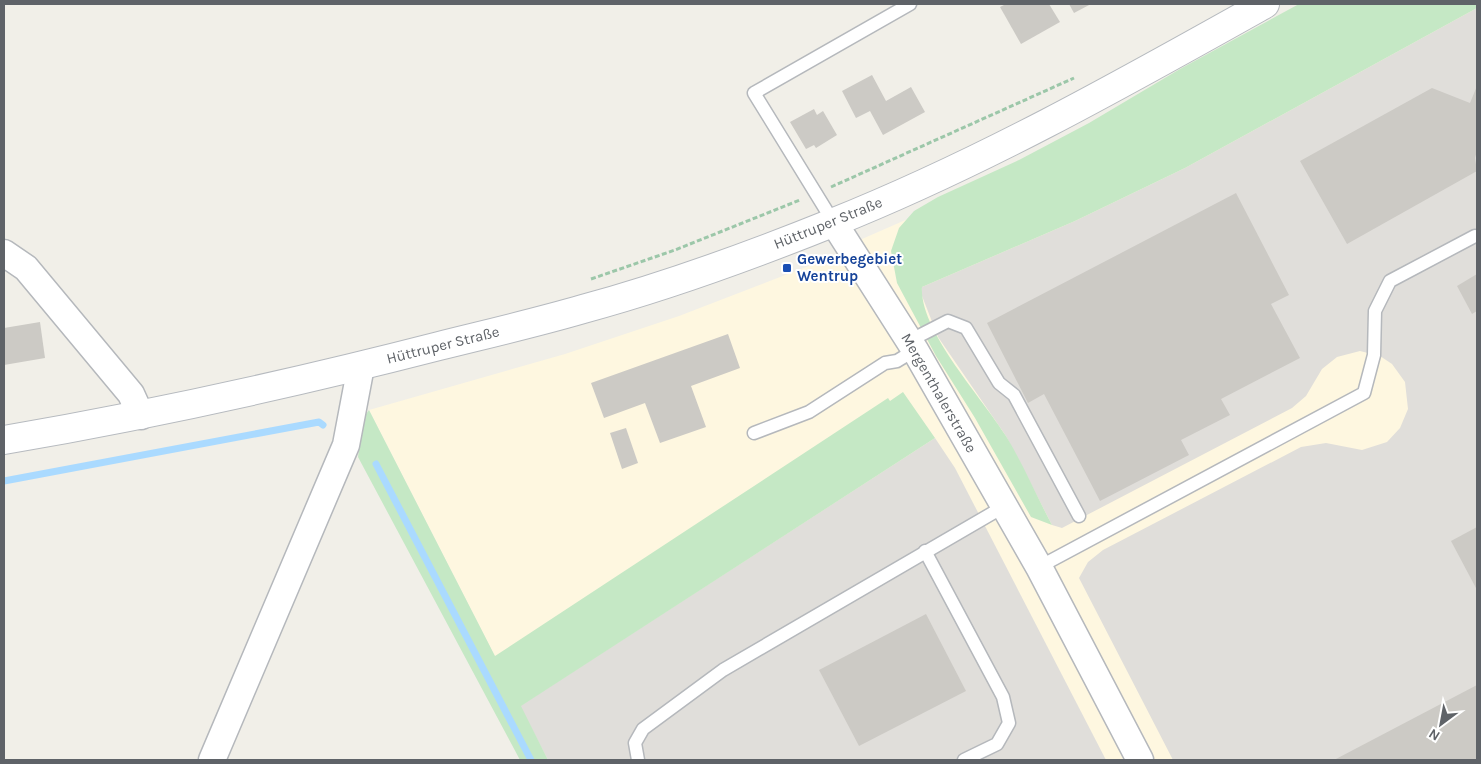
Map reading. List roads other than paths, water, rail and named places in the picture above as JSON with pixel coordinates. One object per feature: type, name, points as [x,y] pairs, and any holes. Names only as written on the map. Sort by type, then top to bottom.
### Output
[{"type":"main road","name":"Hüttruper Straße","points":[[4,440],[141,416],[361,366],[602,304],[685,278],[834,223],[970,162],[1106,93],[1265,4]]},
{"type":"street","name":"Mergenthalerstraße","points":[[834,223],[912,346],[1039,567],[1140,760]]},
{"type":"street","points":[[4,253],[26,268],[131,394],[141,416]]},
{"type":"street","points":[[212,760],[346,445],[361,366]]},
{"type":"lane","points":[[834,223],[754,93],[910,4]]},
{"type":"lane","points":[[1039,567],[1364,393],[1374,355],[1375,311],[1390,280],[1475,236]]},
{"type":"lane","points":[[754,433],[809,412],[885,363],[897,361],[912,346],[948,321],[966,328],[999,383],[1014,395],[1079,516]]},
{"type":"lane","points":[[638,760],[635,743],[643,730],[723,670],[1003,507]]},
{"type":"lane","points":[[925,551],[1003,697],[1010,723],[997,744],[964,760]]},
{"type":"waterway","points":[[4,481],[319,422],[323,425]]},
{"type":"waterway","points":[[376,464],[531,760]]},
{"type":"place","name":"Gewerbegebiet Wentrup","points":[[787,268]]}]
